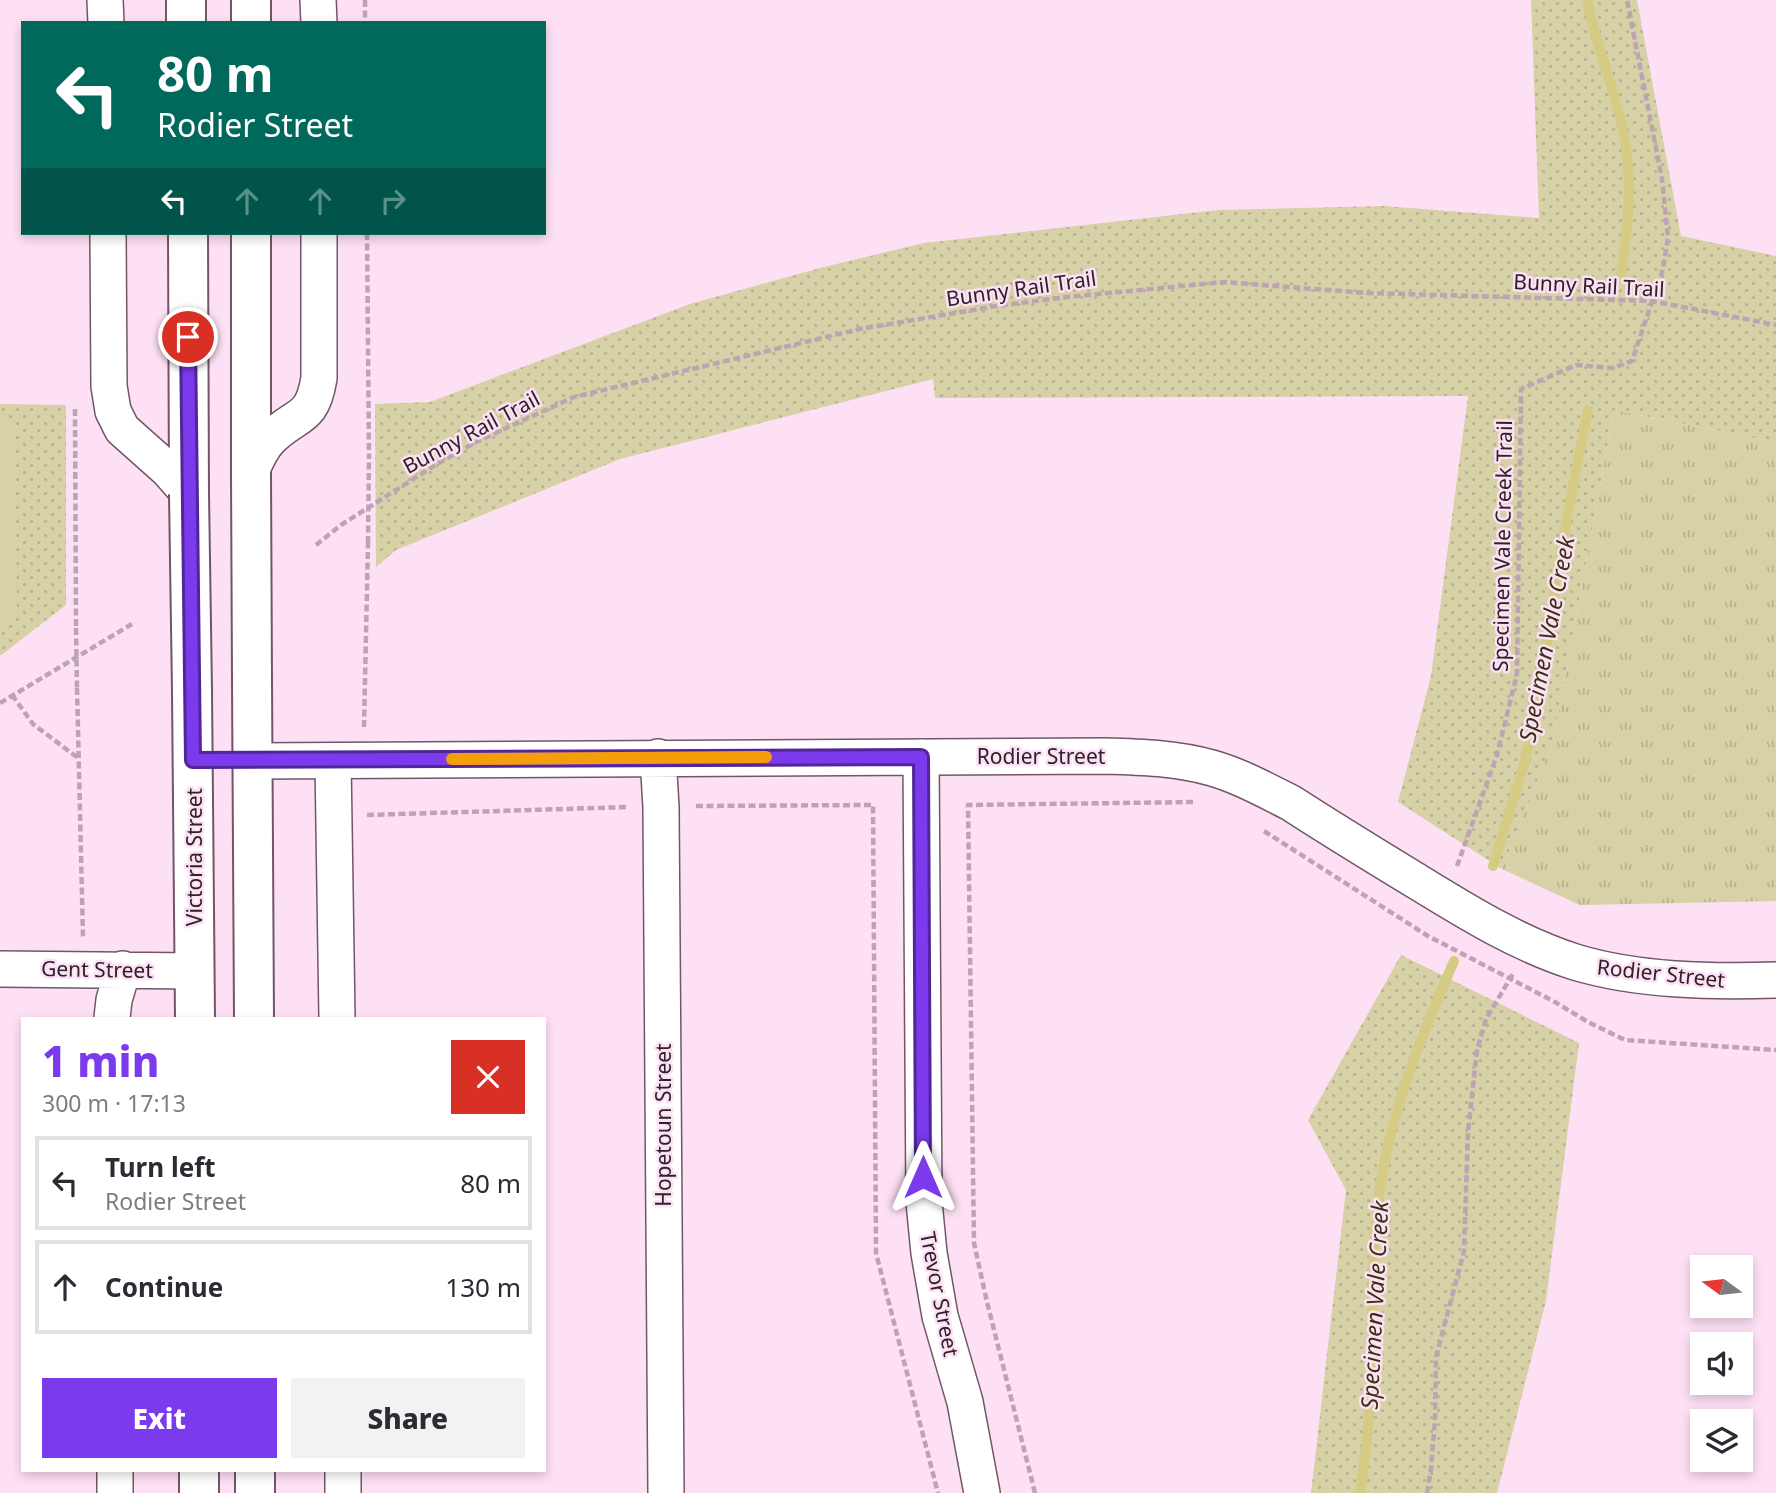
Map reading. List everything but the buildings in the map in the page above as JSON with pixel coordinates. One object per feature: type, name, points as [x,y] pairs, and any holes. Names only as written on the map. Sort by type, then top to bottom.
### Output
[{"type":"main road","points":[[186,0],[186,21]]},
{"type":"main road","points":[[251,0],[251,21]]},
{"type":"main road","name":"Victoria Street","points":[[188,235],[195,1017]]},
{"type":"main road","points":[[251,235],[254,1017]]},
{"type":"main road","points":[[193,760],[253,761]]},
{"type":"main road","points":[[199,1472],[199,1493]]},
{"type":"main road","points":[[254,1472],[255,1493]]},
{"type":"street","points":[[105,0],[106,21]]},
{"type":"street","points":[[318,0],[318,21]]},
{"type":"street","points":[[108,235],[109,386],[113,411],[127,436],[169,470],[189,494]]},
{"type":"street","points":[[251,472],[268,441],[306,414],[316,393],[319,378],[319,235]]},
{"type":"street","name":"Rodier Street","points":[[253,761],[658,757],[1169,759],[1211,768],[1249,782],[1291,803],[1451,902],[1525,943],[1577,962],[1633,973],[1742,981],[1776,980]]},
{"type":"street","name":"Hopetoun Street","points":[[658,757],[666,1493]]},
{"type":"street","name":"Trevor Street","points":[[921,757],[924,1202],[929,1253],[940,1316],[965,1402],[982,1493]]},
{"type":"street","points":[[337,1017],[348,760]]},
{"type":"street","name":"Gent Street","points":[[0,969],[194,971]]},
{"type":"street","points":[[112,1017],[123,970]]},
{"type":"street","points":[[115,1472],[115,1493]]},
{"type":"street","points":[[343,1472],[343,1493]]},
{"type":"path","points":[[365,0],[365,21]]},
{"type":"path","name":"Specimen Vale Creek Trail","points":[[1468,874],[1456,867],[1497,755],[1517,674],[1521,389],[1576,365],[1613,368],[1632,360],[1667,251],[1667,210],[1627,0]]},
{"type":"path","points":[[348,760],[368,543],[367,235]]},
{"type":"path","name":"Bunny Rail Trail","points":[[316,545],[341,525],[437,464],[476,442],[574,397],[860,329],[1044,300],[1193,283],[1266,284],[1367,293],[1652,301],[1776,325]]},
{"type":"path","points":[[75,584],[83,945]]},
{"type":"path","points":[[0,703],[132,624]]},
{"type":"path","points":[[12,695],[33,724],[78,758]]},
{"type":"path","points":[[1035,1493],[986,1302],[974,1243],[968,805],[1205,802]]},
{"type":"path","points":[[363,815],[660,807],[873,805]]},
{"type":"path","points":[[1260,828],[1419,931],[1625,1040],[1776,1050]]},
{"type":"path","points":[[1427,1493],[1435,1419],[1436,1357],[1464,1251],[1468,1132],[1477,1050],[1486,1019],[1511,979],[1525,943]]},
{"type":"green space","points":[[1531,0],[1637,0],[1681,236],[1776,256],[1776,442],[1614,410],[1553,742],[1502,869],[1398,802],[1431,676],[1468,396],[935,398],[933,379],[620,459],[396,550],[376,567],[375,404],[430,402],[690,304],[924,243],[1218,210],[1384,206],[1539,218]]},
{"type":"green space","points":[[0,404],[66,405],[66,605],[0,656]]},
{"type":"green space","points":[[1614,410],[1776,442],[1776,901],[1580,905],[1502,869],[1553,742]]},
{"type":"green space","points":[[0,420],[15,420],[17,617],[8,622],[0,622]]},
{"type":"green space","points":[[1401,955],[1579,1043],[1546,1301],[1497,1493],[1311,1493],[1346,1190],[1308,1120]]},
{"type":"waterway","name":"Specimen Vale Creek","points":[[1587,0],[1627,152],[1629,204],[1621,274]]},
{"type":"waterway","name":"Specimen Vale Creek","points":[[1493,866],[1532,730],[1565,528],[1588,410]]},
{"type":"waterway","name":"Specimen Vale Creek","points":[[1360,1493],[1371,1397],[1375,1233],[1385,1159],[1409,1073],[1454,961]]},
{"type":"slow traffic","points":[[452,759],[766,757]]},
{"type":"route","points":[[188,337],[193,760],[921,757],[923,1177]]}]
